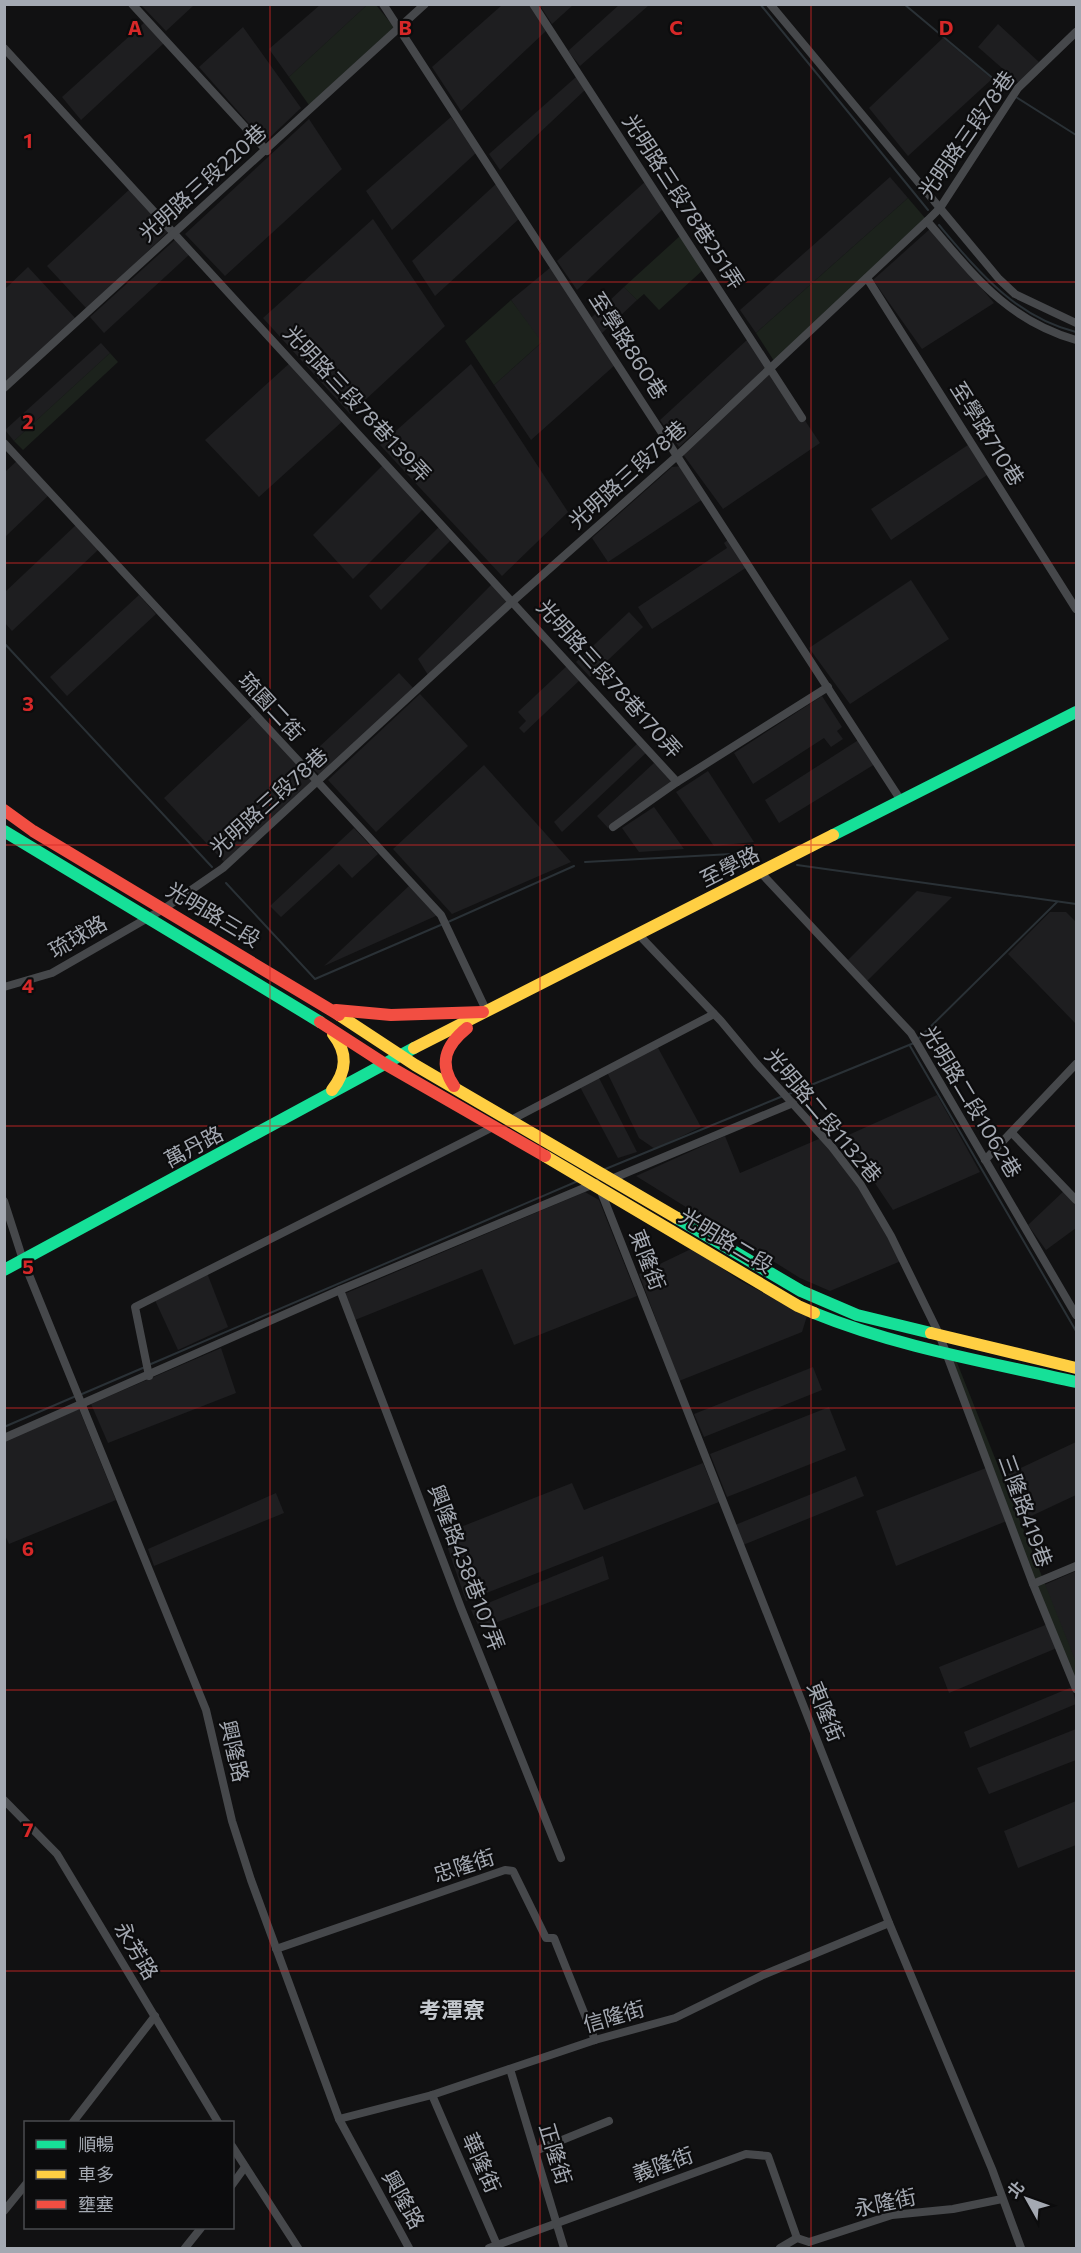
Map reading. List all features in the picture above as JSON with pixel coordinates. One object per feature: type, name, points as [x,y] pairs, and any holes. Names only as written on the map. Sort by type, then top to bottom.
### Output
[{"type":"street","points":[[132,4],[267,151]]},
{"type":"street","name":"至學路860巷","points":[[383,4],[900,799]]},
{"type":"street","name":"光明路三段220巷","points":[[4,388],[174,232],[267,151],[425,4]]},
{"type":"street","name":"光明路三段78巷251弄","points":[[533,4],[802,418]]},
{"type":"street","points":[[770,4],[999,279],[1015,294],[1077,323]]},
{"type":"street","name":"光明路三段78巷","points":[[165,908],[223,868],[317,784],[513,601],[678,456],[927,221],[940,208],[1018,88],[1077,32]]},
{"type":"street","name":"光明路三段78巷139弄","points":[[4,48],[513,601]]},
{"type":"street","points":[[927,221],[989,292],[1026,320],[1077,340]]},
{"type":"street","name":"至學路710巷","points":[[867,278],[1077,609]]},
{"type":"street","name":"琉園二街","points":[[4,443],[317,784],[441,915],[487,1012]]},
{"type":"street","name":"光明路三段78巷170弄","points":[[513,601],[677,782]]},
{"type":"street","points":[[613,827],[677,782],[828,687]]},
{"type":"street","name":"至學路","points":[[400,1055],[639,935],[900,799],[1077,712]]},
{"type":"street","name":"光明路三段","points":[[4,810],[33,831],[165,908],[400,1055]]},
{"type":"street","name":"光明路三段","points":[[4,831],[385,1064]]},
{"type":"street","name":"光明路二段1062巷","points":[[760,873],[911,1034],[1077,1315]]},
{"type":"street","name":"琉球路","points":[[4,987],[52,973],[165,908]]},
{"type":"street","name":"光明路二段1132巷","points":[[639,935],[714,1014],[793,1103],[861,1185],[908,1269],[943,1344]]},
{"type":"street","points":[[327,1008],[360,1015],[487,1012]]},
{"type":"street","points":[[456,1088],[446,1070],[444,1058],[448,1044],[487,1012]]},
{"type":"street","points":[[511,1120],[714,1014]]},
{"type":"street","points":[[321,1023],[336,1036],[344,1051],[346,1067],[339,1082],[326,1096]]},
{"type":"street","name":"萬丹路","points":[[4,1270],[400,1055]]},
{"type":"street","name":"光明路二段","points":[[400,1055],[511,1120],[602,1183],[798,1306],[846,1326],[1077,1368]]},
{"type":"street","name":"光明路二段","points":[[385,1064],[801,1291],[857,1315],[943,1344],[1077,1383]]},
{"type":"street","points":[[985,1160],[1077,1064]]},
{"type":"street","points":[[4,1438],[80,1398],[148,1369],[793,1103]]},
{"type":"street","points":[[148,1369],[135,1307],[495,1126]]},
{"type":"street","points":[[1012,1133],[1077,1200]]},
{"type":"street","name":"東隆街","points":[[602,1183],[889,1923],[1021,2248]]},
{"type":"street","points":[[4,1201],[23,1260]]},
{"type":"street","name":"興隆路","points":[[23,1260],[206,1710],[232,1821],[276,1949],[339,2119],[409,2248]]},
{"type":"street","name":"興隆路438巷107弄","points":[[340,1290],[461,1608],[561,1858]]},
{"type":"street","name":"三隆路419巷","points":[[943,1344],[1033,1584],[1077,1689]]},
{"type":"street","points":[[1033,1584],[1077,1566]]},
{"type":"street","name":"永芳路","points":[[4,1800],[57,1854],[217,2121]]},
{"type":"street","name":"忠隆街","points":[[276,1949],[505,1870],[513,1871],[546,1938],[554,1938],[596,2040]]},
{"type":"street","name":"信隆街","points":[[339,2119],[432,2095],[596,2040],[675,2018],[763,1975],[889,1923]]},
{"type":"street","points":[[74,2121],[155,2016]]},
{"type":"street","name":"正隆街","points":[[510,2069],[564,2248]]},
{"type":"street","name":"華隆街","points":[[432,2095],[493,2247]]},
{"type":"street","points":[[535,2151],[609,2121]]},
{"type":"street","points":[[234,2149],[298,2248]]},
{"type":"street","name":"義隆街","points":[[493,2247],[746,2154],[765,2153],[797,2238]]},
{"type":"street","points":[[234,2182],[245,2168]]},
{"type":"street","points":[[4,2211],[24,2186]]},
{"type":"street","name":"永隆街","points":[[780,2248],[797,2238],[809,2242],[892,2215],[953,2209],[1002,2199]]},
{"type":"street","points":[[185,2248],[200,2229]]},
{"type":"shaded area","points":[[539,4],[573,5],[552,24]]},
{"type":"shaded area","points":[[141,5],[194,5],[166,31]]},
{"type":"shaded area","points":[[320,5],[367,5],[289,77],[269,49]]},
{"type":"shaded area","points":[[367,5],[376,5],[394,27],[309,105],[289,77]]},
{"type":"shaded area","points":[[502,5],[529,5],[546,31],[461,111],[432,67]]},
{"type":"shaded area","points":[[619,5],[649,5],[580,66],[568,51]]},
{"type":"shaded area","points":[[144,23],[164,43],[81,120],[62,97]]},
{"type":"shaded area","points":[[998,24],[1039,62],[1020,84],[978,47]]},
{"type":"shaded area","points":[[243,27],[301,108],[265,142],[199,67]]},
{"type":"shaded area","points":[[943,38],[992,79],[908,156],[869,108]]},
{"type":"shaded area","points":[[576,77],[585,90],[500,170],[489,154]]},
{"type":"shaded area","points":[[451,117],[477,152],[392,230],[366,191]]},
{"type":"shaded area","points":[[309,119],[342,169],[225,276],[185,234]]},
{"type":"shaded area","points":[[890,177],[908,198],[756,333],[740,310]]},
{"type":"shaded area","points":[[646,181],[663,209],[577,290],[557,261]]},
{"type":"shaded area","points":[[497,183],[520,218],[435,296],[412,261]]},
{"type":"shaded area","points":[[131,188],[170,230],[87,309],[47,266]]},
{"type":"shaded area","points":[[908,198],[925,218],[774,361],[756,333]]},
{"type":"shaded area","points":[[373,219],[445,326],[350,414],[263,318]]},
{"type":"shaded area","points":[[931,228],[994,303],[922,349],[873,280]]},
{"type":"shaded area","points":[[680,236],[704,269],[659,310],[644,294],[637,300],[624,287]]},
{"type":"shaded area","points":[[177,238],[191,253],[104,333],[90,317]]},
{"type":"shaded area","points":[[28,267],[76,319],[5,384],[5,289]]},
{"type":"shaded area","points":[[551,267],[615,365],[531,440],[494,385],[541,343],[511,300]]},
{"type":"shaded area","points":[[624,287],[637,300],[602,333],[591,318]]},
{"type":"shaded area","points":[[511,300],[542,342],[494,385],[465,341]]},
{"type":"shaded area","points":[[748,339],[768,366],[679,447],[660,420]]},
{"type":"shaded area","points":[[101,343],[110,353],[14,441],[5,430]]},
{"type":"shaded area","points":[[110,353],[118,362],[23,450],[14,441]]},
{"type":"shaded area","points":[[292,361],[345,419],[259,497],[205,440]]},
{"type":"shaded area","points":[[471,364],[568,512],[502,576],[380,445]]},
{"type":"shaded area","points":[[772,371],[820,443],[723,509],[682,453]]},
{"type":"shaded area","points":[[968,445],[987,475],[891,540],[871,509]]},
{"type":"shaded area","points":[[19,459],[51,493],[5,537],[5,472]]},
{"type":"shaded area","points":[[385,463],[425,507],[353,579],[313,535]]},
{"type":"shaded area","points":[[682,466],[703,499],[608,562],[592,538],[672,467]]},
{"type":"shaded area","points":[[76,525],[99,549],[12,631],[5,623],[5,592]]},
{"type":"shaded area","points":[[441,525],[453,538],[381,610],[369,596]]},
{"type":"shaded area","points":[[729,539],[747,567],[652,629],[638,607],[727,548],[724,543]]},
{"type":"shaded area","points":[[911,580],[949,639],[850,704],[809,648]]},
{"type":"shaded area","points":[[494,582],[509,602],[428,675],[418,659]]},
{"type":"shaded area","points":[[139,595],[156,614],[67,696],[50,677]]},
{"type":"shaded area","points":[[629,612],[643,627],[590,677],[576,662]]},
{"type":"shaded area","points":[[569,664],[582,678],[524,733],[519,728],[526,721],[518,712]]},
{"type":"shaded area","points":[[399,673],[415,690],[321,777],[305,760]]},
{"type":"shaded area","points":[[420,694],[468,746],[376,832],[328,780]]},
{"type":"shaded area","points":[[822,696],[842,727],[837,731],[843,739],[831,747],[824,738],[753,784],[734,753]]},
{"type":"shaded area","points":[[253,715],[314,780],[225,863],[164,798]]},
{"type":"shaded area","points":[[860,739],[875,764],[779,823],[765,800]]},
{"type":"shaded area","points":[[639,742],[648,751],[562,832],[554,822]]},
{"type":"shaded area","points":[[654,763],[675,783],[608,828],[597,816]]},
{"type":"shaded area","points":[[484,765],[571,862],[452,914],[393,849]]},
{"type":"shaded area","points":[[708,771],[754,842],[714,846],[676,792]]},
{"type":"shaded area","points":[[654,807],[684,849],[639,852],[622,828]]},
{"type":"shaded area","points":[[354,828],[378,854],[352,878],[339,864],[281,917],[270,906]]},
{"type":"shaded area","points":[[410,885],[438,915],[324,966]]},
{"type":"shaded area","points":[[917,891],[952,897],[867,981],[848,960]]},
{"type":"shaded area","points":[[1050,912],[1066,912],[1076,922],[1076,1024],[1008,954]]},
{"type":"shaded area","points":[[657,1046],[701,1127],[655,1149],[639,1138],[606,1070]]},
{"type":"shaded area","points":[[598,1076],[637,1152],[618,1158],[579,1085]]},
{"type":"shaded area","points":[[937,1095],[980,1172],[893,1210],[844,1137]]},
{"type":"shaded area","points":[[725,1136],[740,1173],[821,1138],[858,1187],[901,1261],[830,1291],[800,1278],[636,1176]]},
{"type":"shaded area","points":[[1065,1190],[1076,1204],[1076,1228],[1046,1250],[1028,1225]]},
{"type":"shaded area","points":[[585,1192],[599,1200],[637,1296],[514,1345],[482,1269],[355,1320],[344,1294]]},
{"type":"shaded area","points":[[693,1248],[739,1280],[807,1316],[802,1332],[679,1381],[639,1274]]},
{"type":"shaded area","points":[[207,1273],[228,1327],[178,1350],[154,1298]]},
{"type":"shaded area","points":[[221,1348],[236,1393],[108,1443],[91,1404]]},
{"type":"shaded area","points":[[946,1353],[954,1355],[1076,1662],[1076,1689]]},
{"type":"shaded area","points":[[813,1367],[822,1390],[704,1437],[694,1414]]},
{"type":"shaded area","points":[[829,1407],[846,1450],[727,1497],[710,1454]]},
{"type":"shaded area","points":[[79,1409],[116,1500],[9,1544],[4,1533],[4,1440]]},
{"type":"shaded area","points":[[1076,1442],[1076,1495],[1027,1518],[1008,1474]]},
{"type":"shaded area","points":[[703,1463],[719,1502],[466,1601],[443,1534],[572,1483],[584,1510]]},
{"type":"shaded area","points":[[986,1468],[1009,1520],[896,1566],[876,1511]]},
{"type":"shaded area","points":[[856,1476],[864,1496],[743,1545],[735,1525]]},
{"type":"shaded area","points":[[276,1493],[284,1513],[154,1566],[148,1549]]},
{"type":"shaded area","points":[[603,1556],[609,1579],[480,1629],[471,1610]]},
{"type":"shaded area","points":[[1076,1571],[1076,1663],[1044,1585]]},
{"type":"shaded area","points":[[1048,1624],[1057,1648],[949,1693],[939,1667]]},
{"type":"shaded area","points":[[1072,1687],[1076,1704],[970,1748],[964,1732]]},
{"type":"shaded area","points":[[1076,1729],[1076,1760],[989,1794],[977,1768]]},
{"type":"shaded area","points":[[1076,1801],[1076,1845],[1018,1868],[1004,1831]]},
{"type":"waterway","points":[[760,4],[928,210]]},
{"type":"waterway","points":[[904,4],[1008,91]]},
{"type":"waterway","points":[[1016,97],[1076,135]]},
{"type":"waterway","points":[[939,225],[983,275],[1016,304],[1054,325],[1076,332]]},
{"type":"waterway","points":[[4,643],[212,867]]},
{"type":"waterway","points":[[585,862],[750,853]]},
{"type":"waterway","points":[[797,865],[1076,904]]},
{"type":"waterway","points":[[448,922],[574,866]]},
{"type":"waterway","points":[[226,883],[315,979],[443,924]]},
{"type":"waterway","points":[[918,1039],[1057,902]]},
{"type":"waterway","points":[[789,1094],[914,1043]]},
{"type":"waterway","points":[[910,1046],[1076,1331]]},
{"type":"waterway","points":[[603,1170],[783,1096]]},
{"type":"waterway","points":[[151,1364],[578,1181]]},
{"type":"waterway","points":[[82,1394],[145,1367]]},
{"type":"waterway","points":[[4,1427],[76,1396]]},
{"type":"traffic: fast","points":[[833,835],[1076,712]]},
{"type":"traffic: fast","points":[[4,831],[320,1022]]},
{"type":"traffic: fast","points":[[4,1270],[414,1048]]},
{"type":"traffic: fast","points":[[677,1218],[801,1291],[857,1315],[931,1333]]},
{"type":"traffic: fast","points":[[814,1313],[845,1325],[910,1344],[1076,1382]]},
{"type":"traffic: slow","points":[[414,1048],[833,835]]},
{"type":"traffic: slow","points":[[339,1015],[415,1065],[677,1218]]},
{"type":"traffic: slow","points":[[332,1090],[341,1076],[344,1062],[341,1048],[333,1034]]},
{"type":"traffic: slow","points":[[545,1156],[798,1306],[814,1313]]},
{"type":"traffic: slow","points":[[931,1333],[1076,1368]]},
{"type":"traffic: jam","points":[[4,810],[33,831],[339,1015]]},
{"type":"traffic: jam","points":[[336,1010],[391,1015],[483,1012]]},
{"type":"traffic: jam","points":[[320,1022],[385,1064],[545,1156]]},
{"type":"traffic: jam","points":[[454,1086],[446,1070],[447,1055],[454,1041],[467,1028]]},
{"type":"district","name":"考潭寮","points":[[452,2010]]}]
